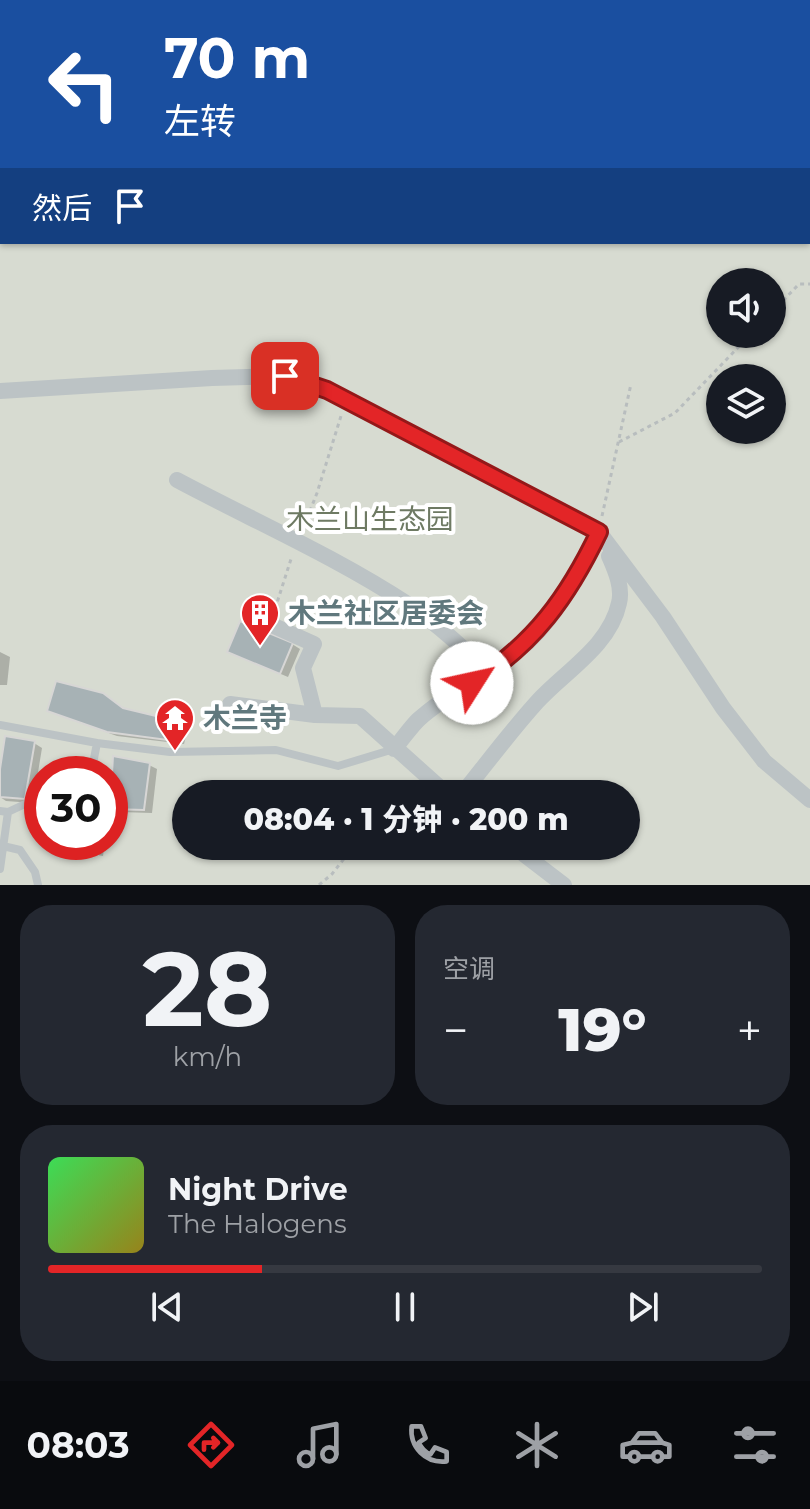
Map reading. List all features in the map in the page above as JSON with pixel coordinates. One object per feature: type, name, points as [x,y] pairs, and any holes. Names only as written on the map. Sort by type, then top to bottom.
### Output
[{"type":"street","points":[[0,391],[285,376],[345,399],[599,532],[764,761],[810,800]]},
{"type":"street","points":[[177,480],[411,606],[488,672]]},
{"type":"street","points":[[394,749],[418,721],[528,641],[551,616],[582,568],[599,532]]},
{"type":"street","points":[[473,780],[519,722],[545,693],[585,657],[611,624],[620,602],[618,579],[599,532]]},
{"type":"street","points":[[254,617],[314,644],[303,668],[315,715]]},
{"type":"street","points":[[230,704],[315,715],[360,716],[431,780]]},
{"type":"street","points":[[531,860],[564,885]]},
{"type":"lane","points":[[0,725],[97,743],[170,752],[276,750],[338,766],[394,749]]},
{"type":"lane","points":[[94,756],[97,743]]},
{"type":"lane","points":[[0,869],[4,812],[24,804]]},
{"type":"lane","points":[[3,846],[20,850],[35,872],[38,885]]},
{"type":"path","points":[[786,297],[799,284],[810,284]]},
{"type":"path","points":[[619,442],[675,413],[738,348]]},
{"type":"path","points":[[599,532],[631,384]]},
{"type":"path","points":[[279,589],[321,480],[345,399]]},
{"type":"path","points":[[319,885],[343,860]]},
{"type":"green space","name":"木兰山生态园","points":[[0,244],[810,244],[810,885],[0,885]]},
{"type":"building","name":"木兰社区居委会","points":[[240,621],[293,643],[280,674],[227,652]]},
{"type":"building","points":[[56,681],[103,693],[123,708],[181,722],[175,741],[107,732],[47,711]]},
{"type":"building","points":[[5,736],[35,741],[32,756],[24,756],[24,799],[0,797]]},
{"type":"building","points":[[128,759],[150,763],[144,810],[128,810]]},
{"type":"place","name":"木兰社区居委会","points":[[260,647]]},
{"type":"place","name":"木兰寺","points":[[175,752]]},
{"type":"route","points":[[285,376],[327,390],[461,457],[599,532],[582,568],[551,616],[528,641],[472,683]]}]
